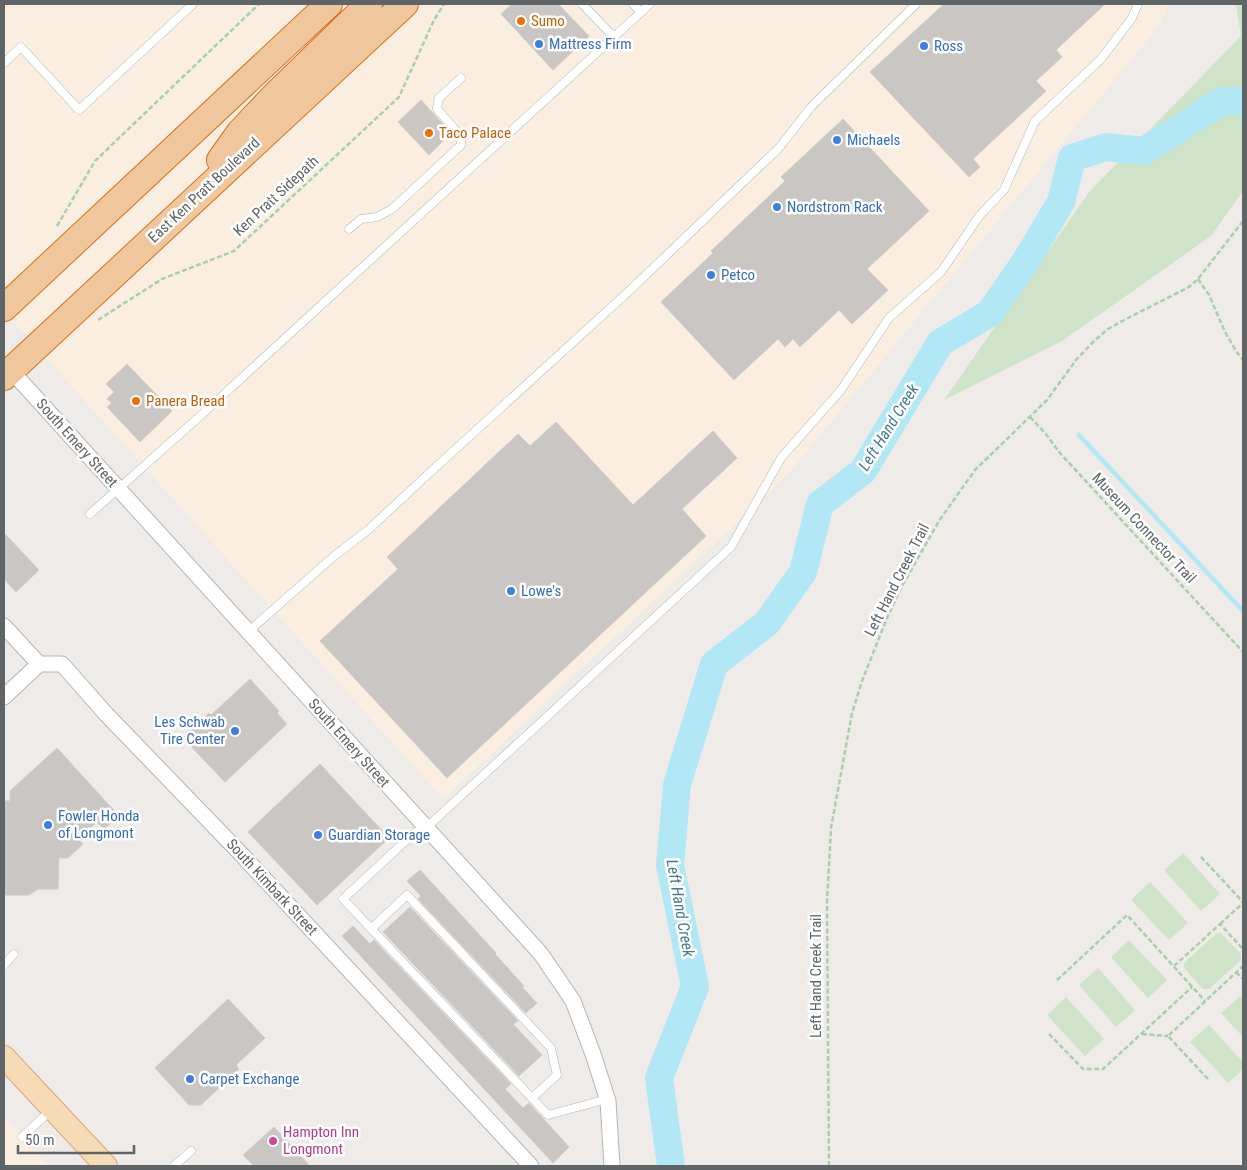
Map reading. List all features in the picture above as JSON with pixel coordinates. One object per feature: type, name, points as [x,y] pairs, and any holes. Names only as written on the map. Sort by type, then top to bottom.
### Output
[{"type":"highway","points":[[4,308],[329,4]]},
{"type":"highway","points":[[188,206],[240,132],[306,64],[369,4]]},
{"type":"highway","name":"East Ken Pratt Boulevard","points":[[6,370],[188,206],[405,4]]},
{"type":"main road","points":[[4,1057],[106,1166]]},
{"type":"street","name":"South Emery Street","points":[[6,370],[118,488],[542,954],[573,1001],[593,1054],[607,1099],[612,1166]]},
{"type":"street","points":[[4,626],[39,664],[4,696]]},
{"type":"street","name":"South Kimbark Street","points":[[39,664],[62,664],[106,714],[251,864],[531,1166]]},
{"type":"lane","points":[[4,63],[21,48],[79,110],[193,4]]},
{"type":"lane","points":[[582,4],[614,37]]},
{"type":"lane","points":[[634,4],[642,12]]},
{"type":"lane","points":[[90,514],[650,4]]},
{"type":"lane","points":[[248,632],[332,557],[368,530],[628,292],[779,148],[811,107],[916,4]]},
{"type":"lane","points":[[607,1099],[548,1115],[343,899],[414,832],[426,828],[731,548],[781,458],[841,390],[889,318],[941,272],[980,215],[1004,190],[1035,121],[1101,60],[1132,18],[1138,4]]},
{"type":"lane","points":[[349,229],[361,219],[376,217],[392,209],[461,145],[461,136],[437,109],[439,98],[461,78]]},
{"type":"lane","points":[[371,929],[407,895],[550,1048],[557,1075],[532,1098]]},
{"type":"lane","points":[[4,965],[14,954]]},
{"type":"lane","points":[[22,1136],[52,1109]]},
{"type":"lane","points":[[174,1166],[191,1151]]},
{"type":"path","points":[[57,226],[95,161],[259,4]]},
{"type":"path","name":"Ken Pratt Sidepath","points":[[97,320],[162,279],[234,251],[399,97],[434,20],[444,4]]},
{"type":"path","name":"Left Hand Creek Trail","points":[[829,1166],[827,902],[831,828],[852,713],[865,673],[887,618],[901,588],[940,521],[975,470],[1047,400],[1076,360],[1093,342],[1108,329],[1189,287],[1198,279],[1243,221]]},
{"type":"path","points":[[1198,279],[1210,295],[1225,332],[1243,360]]},
{"type":"path","name":"Museum Connector Trail","points":[[1030,417],[1059,452],[1243,652]]},
{"type":"path","points":[[1174,966],[1243,903],[1201,857]]},
{"type":"path","points":[[1057,980],[1127,915],[1205,1002]]},
{"type":"path","points":[[1220,924],[1243,949]]},
{"type":"path","points":[[1168,1036],[1243,966]]},
{"type":"path","points":[[1236,972],[1243,979]]},
{"type":"path","points":[[1049,1034],[1083,1069],[1103,1069],[1192,987]]},
{"type":"path","points":[[1141,1034],[1168,1036],[1208,1079]]},
{"type":"shaded area","points":[[4,4],[1169,4],[1160,25],[788,474],[443,799],[4,311]]},
{"type":"shaded area","points":[[4,1117],[49,1166],[4,1166]]},
{"type":"green space","points":[[1236,4],[1243,4],[1243,191],[1211,236],[1062,341],[944,400],[1090,191],[1241,36]]},
{"type":"green space","points":[[1183,853],[1220,894],[1201,911],[1164,870]]},
{"type":"green space","points":[[1150,882],[1188,923],[1169,940],[1131,900]]},
{"type":"green space","points":[[1217,933],[1221,933],[1241,954],[1241,960],[1209,989],[1203,989],[1184,968],[1184,963]]},
{"type":"green space","points":[[1129,940],[1167,980],[1148,998],[1111,957]]},
{"type":"green space","points":[[1098,968],[1135,1010],[1116,1027],[1079,985]]},
{"type":"green space","points":[[1240,996],[1243,999],[1243,1037],[1221,1013]]},
{"type":"green space","points":[[1066,997],[1104,1039],[1085,1056],[1047,1015]]},
{"type":"green space","points":[[1209,1025],[1243,1062],[1243,1069],[1228,1083],[1190,1042]]},
{"type":"building","points":[[512,4],[558,4],[589,36],[553,70],[501,14]]},
{"type":"building","points":[[944,4],[1105,4],[1056,50],[1062,57],[1036,81],[1046,91],[973,159],[980,167],[969,177],[870,72]]},
{"type":"building","points":[[421,100],[451,133],[429,155],[398,122]]},
{"type":"building","points":[[843,119],[929,211],[867,269],[888,290],[852,324],[839,310],[800,347],[793,339],[785,347],[778,339],[734,380],[661,302],[713,253],[711,251],[785,181],[781,177]]},
{"type":"building","name":"Panera Bread","points":[[127,364],[172,411],[140,442],[107,407],[112,403],[107,399],[114,392],[106,384]]},
{"type":"building","name":"Lowe's","points":[[556,422],[633,505],[713,431],[737,458],[682,509],[706,536],[447,778],[320,641],[398,569],[387,557],[518,434],[530,446]]},
{"type":"building","points":[[4,533],[39,570],[16,592],[4,579]]},
{"type":"building","name":"Les Schwab Tire Center","points":[[250,679],[279,711],[277,713],[287,724],[225,782],[183,738],[209,713],[211,715]]},
{"type":"building","name":"Fowler Honda of Longmont","points":[[57,748],[119,816],[104,829],[97,822],[78,839],[83,844],[68,858],[59,858],[58,889],[38,889],[29,895],[4,895],[4,801],[10,801],[10,791]]},
{"type":"building","name":"Guardian Storage","points":[[320,764],[389,838],[317,905],[248,832]]},
{"type":"building","points":[[420,870],[496,953],[537,1003],[526,1013],[418,899],[421,896],[407,881]]},
{"type":"building","points":[[410,907],[518,1021],[513,1024],[542,1055],[519,1076],[383,932]]},
{"type":"building","points":[[353,926],[370,944],[374,940],[511,1084],[505,1089],[523,1108],[529,1103],[569,1147],[553,1163],[342,936]]},
{"type":"building","points":[[228,999],[265,1038],[236,1065],[239,1069],[201,1105],[189,1105],[155,1068]]},
{"type":"building","name":"Hampton Inn Longmont","points":[[274,1127],[310,1166],[254,1166],[243,1155]]},
{"type":"waterway","name":"Left Hand Creek","points":[[671,1166],[659,1078],[695,987],[670,865],[677,785],[714,664],[767,623],[803,572],[820,504],[863,471],[940,343],[990,313],[1027,259],[1061,202],[1072,158],[1106,147],[1144,151],[1222,101],[1243,101]]},
{"type":"waterway","points":[[1079,435],[1243,611]]},
{"type":"place","name":"Sumo","points":[[521,21]]},
{"type":"place","name":"Mattress Firm","points":[[539,44]]},
{"type":"place","name":"Ross","points":[[924,46]]},
{"type":"place","name":"Taco Palace","points":[[429,133]]},
{"type":"place","name":"Michaels","points":[[837,140]]},
{"type":"place","name":"Nordstrom Rack","points":[[777,207]]},
{"type":"place","name":"Petco","points":[[711,275]]},
{"type":"place","name":"Panera Bread","points":[[136,401]]},
{"type":"place","name":"Lowe's","points":[[511,591]]},
{"type":"place","name":"Les Schwab Tire Center","points":[[235,731]]},
{"type":"place","name":"Fowler Honda of Longmont","points":[[48,825]]},
{"type":"place","name":"Guardian Storage","points":[[318,835]]},
{"type":"place","name":"Carpet Exchange","points":[[190,1079]]},
{"type":"place","name":"Hampton Inn Longmont","points":[[273,1141]]}]
